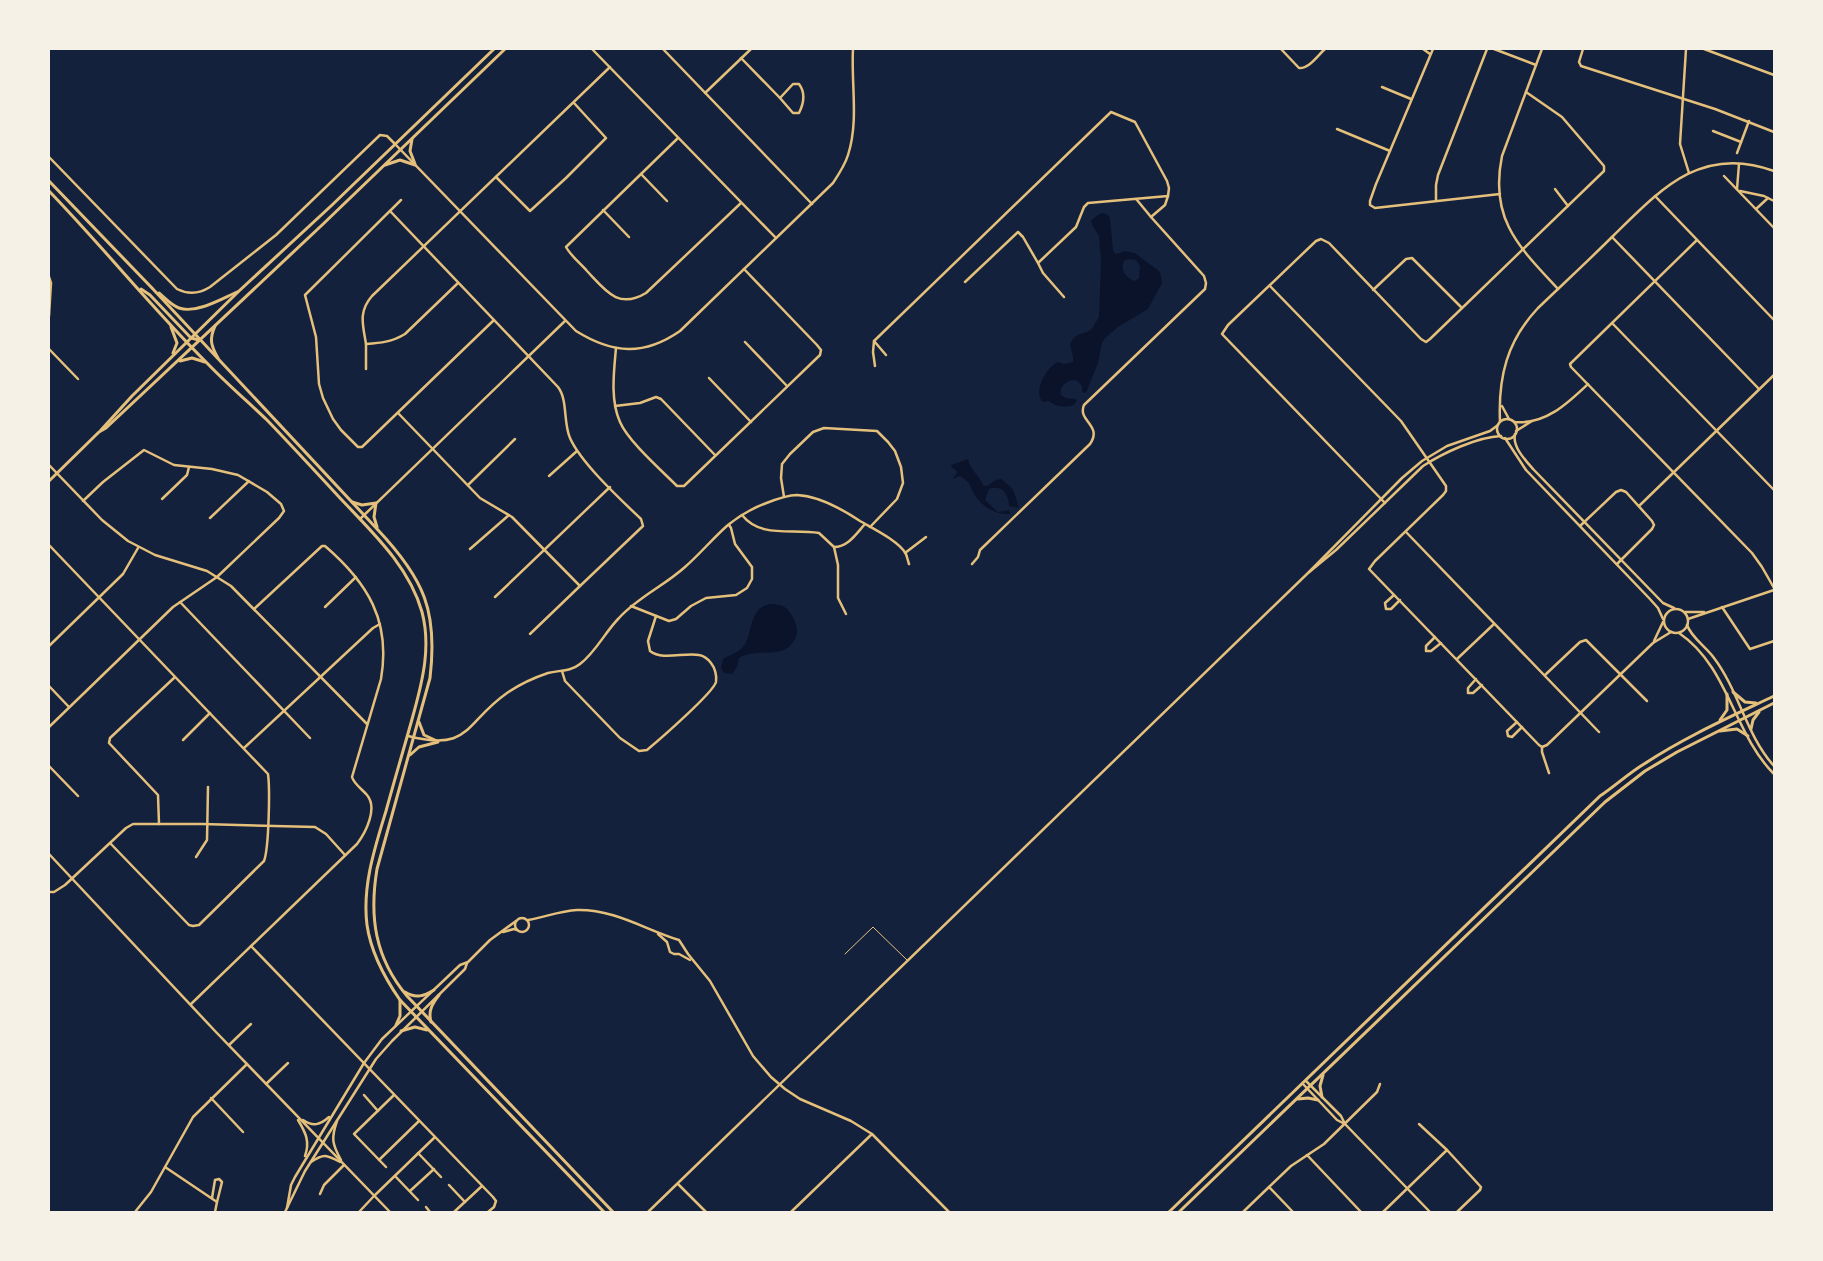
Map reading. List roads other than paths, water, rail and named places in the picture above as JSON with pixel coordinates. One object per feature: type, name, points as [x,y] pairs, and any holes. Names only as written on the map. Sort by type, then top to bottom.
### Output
[{"type":"main road","points":[[49,480],[239,291],[494,49]]},
{"type":"main road","points":[[99,432],[106,428],[177,362],[505,49]]},
{"type":"main road","points":[[412,137],[410,151],[415,165]]},
{"type":"main road","points":[[382,166],[398,160],[415,165]]},
{"type":"main road","points":[[49,181],[152,288],[398,551],[412,571],[428,610],[433,651],[430,678],[377,869],[373,918],[379,946],[385,964],[402,991],[613,1212]]},
{"type":"main road","points":[[49,191],[187,342],[266,420],[360,519],[403,569],[417,596],[423,619],[426,640],[424,671],[367,883],[367,926],[374,955],[382,973],[400,1000],[604,1212]]},
{"type":"main road","points":[[138,287],[150,296],[191,338],[200,340]]},
{"type":"main road","points":[[152,288],[170,303],[186,309],[220,300],[239,291]]},
{"type":"main road","points":[[170,324],[177,343],[172,356]]},
{"type":"main road","points":[[217,324],[211,335],[211,343],[221,363]]},
{"type":"main road","points":[[177,362],[192,358],[207,363]]},
{"type":"main road","points":[[352,502],[362,505],[376,503],[374,517],[378,530]]},
{"type":"main road","points":[[1733,692],[1745,702],[1762,702]]},
{"type":"main road","points":[[1716,724],[1727,710],[1727,694]]},
{"type":"main road","points":[[1169,1212],[1600,796],[1642,765],[1737,713],[1774,696]]},
{"type":"main road","points":[[1179,1212],[1605,802],[1646,771],[1715,732],[1774,704]]},
{"type":"main road","points":[[1751,729],[1753,720],[1761,710]]},
{"type":"main road","points":[[419,720],[424,735],[438,742]]},
{"type":"main road","points":[[1715,732],[1733,728],[1741,730],[1748,736]]},
{"type":"main road","points":[[408,758],[419,747],[438,742]]},
{"type":"main road","points":[[402,991],[412,996],[420,997],[434,990]]},
{"type":"main road","points":[[431,1023],[430,1012],[432,1004],[439,995]]},
{"type":"main road","points":[[396,1025],[400,1016],[400,1000]]},
{"type":"main road","points":[[401,1031],[415,1027],[423,1028],[430,1032]]},
{"type":"main road","points":[[1322,1096],[1320,1086],[1324,1074]]},
{"type":"main road","points":[[1298,1099],[1318,1100]]},
{"type":"street","points":[[592,49],[776,239]]},
{"type":"street","points":[[662,49],[812,204]]},
{"type":"street","points":[[705,93],[751,49]]},
{"type":"street","points":[[49,157],[177,289],[186,293],[192,293],[202,292],[276,235],[380,136],[387,136],[565,321],[589,339],[602,345],[616,348],[643,348],[669,338],[680,331],[833,183],[842,169],[849,152],[854,124],[853,49]]},
{"type":"street","points":[[1281,49],[1301,69],[1307,66],[1325,49]]},
{"type":"street","points":[[1423,49],[1430,54]]},
{"type":"street","points":[[1432,49],[1370,201],[1371,207],[1500,194]]},
{"type":"street","points":[[1436,201],[1437,178],[1486,49]]},
{"type":"street","points":[[1494,49],[1536,65]]},
{"type":"street","points":[[1542,49],[1502,156],[1500,194],[1506,221],[1523,251],[1558,289]]},
{"type":"street","points":[[1583,49],[1579,62],[1581,66],[1682,98],[1749,121],[1774,132]]},
{"type":"street","points":[[1686,49],[1680,144],[1683,159],[1689,173]]},
{"type":"street","points":[[1704,49],[1774,75]]},
{"type":"street","points":[[741,58],[793,113],[799,113],[804,104],[802,88],[798,84],[793,84],[780,98]]},
{"type":"street","points":[[366,369],[366,344],[362,311],[366,303],[610,67]]},
{"type":"street","points":[[1382,87],[1411,99]]},
{"type":"street","points":[[1384,503],[1222,334],[1224,329],[1316,241],[1321,239],[1329,243],[1421,339],[1426,342],[1430,339],[1602,173],[1604,166],[1562,117],[1526,92]]},
{"type":"street","points":[[496,177],[530,211],[572,172],[606,138],[574,103]]},
{"type":"street","points":[[875,366],[874,341],[1111,112],[1135,122],[1169,188],[1164,205],[1150,217]]},
{"type":"street","points":[[1738,153],[1749,121]]},
{"type":"street","points":[[1337,129],[1390,150]]},
{"type":"street","points":[[1713,131],[1741,142]]},
{"type":"street","points":[[678,138],[566,247],[608,293],[621,299],[639,297],[646,293],[741,203]]},
{"type":"street","points":[[1738,190],[1739,164]]},
{"type":"street","points":[[648,1212],[1308,573],[1402,478],[1427,458],[1447,446],[1490,431],[1498,425],[1500,422],[1502,376],[1512,342],[1531,316],[1655,196],[1689,173],[1713,166],[1739,164],[1755,166],[1774,172]]},
{"type":"street","points":[[641,174],[666,201]]},
{"type":"street","points":[[1724,176],[1774,228]]},
{"type":"street","points":[[1554,188],[1568,206]]},
{"type":"street","points":[[1738,190],[1774,201]]},
{"type":"street","points":[[1038,263],[1076,227],[1084,207],[1088,203],[1168,196]]},
{"type":"street","points":[[1655,196],[1774,320]]},
{"type":"street","points":[[1756,209],[1768,198]]},
{"type":"street","points":[[401,200],[307,292],[305,300],[316,337],[319,384],[333,419],[341,430],[360,447],[494,320]]},
{"type":"street","points":[[972,564],[978,557],[980,550],[1093,439],[1093,430],[1083,416],[1082,409],[1084,405],[1205,289],[1204,276],[1137,200]]},
{"type":"street","points":[[603,210],[629,237]]},
{"type":"street","points":[[390,211],[562,393],[566,424],[577,451],[641,519],[642,526],[530,634]]},
{"type":"street","points":[[965,282],[1018,232],[1023,237],[1043,273],[1064,297]]},
{"type":"street","points":[[1612,237],[1759,390]]},
{"type":"street","points":[[1688,619],[1774,589],[1752,553],[1570,364],[1697,240]]},
{"type":"street","points":[[1373,290],[1406,259],[1412,258],[1462,308]]},
{"type":"street","points":[[616,348],[614,394],[619,420],[627,434],[677,486],[681,487],[820,355],[821,350],[744,269]]},
{"type":"street","points":[[49,276],[51,283],[49,316]]},
{"type":"street","points":[[366,344],[396,340],[405,334],[458,283]]},
{"type":"street","points":[[1270,286],[1401,421],[1445,484],[1446,490],[1369,568],[1542,747],[1549,773]]},
{"type":"street","points":[[360,519],[565,321]]},
{"type":"street","points":[[1612,322],[1774,490]]},
{"type":"street","points":[[874,341],[886,355]]},
{"type":"street","points":[[745,342],[788,386]]},
{"type":"street","points":[[49,349],[78,379]]},
{"type":"street","points":[[1638,506],[1774,375]]},
{"type":"street","points":[[709,378],[751,422]]},
{"type":"street","points":[[1501,401],[1504,412],[1510,420],[1514,422],[1533,420],[1546,417],[1562,408],[1588,384]]},
{"type":"street","points":[[615,406],[640,403],[656,397],[661,399],[715,455]]},
{"type":"street","points":[[398,413],[468,485],[487,503],[509,515],[580,586]]},
{"type":"street","points":[[1500,422],[1510,420]]},
{"type":"street","points":[[1308,573],[1336,550],[1384,503],[1430,462],[1454,450],[1492,437],[1511,438],[1533,420]]},
{"type":"street","points":[[1514,422],[1515,442],[1528,464],[1663,603],[1685,612],[1705,612]]},
{"type":"street","points":[[1498,425],[1498,431],[1501,436]]},
{"type":"street","points":[[784,497],[781,478],[782,464],[813,432],[824,428],[877,432],[895,452],[901,467],[902,483],[896,502],[870,526]]},
{"type":"street","points":[[1505,438],[1526,470],[1658,608],[1666,628],[1671,632],[1679,633],[1695,645],[1705,657],[1727,694],[1758,755],[1774,774]]},
{"type":"street","points":[[468,485],[515,439]]},
{"type":"street","points":[[49,727],[139,639],[180,602],[217,577],[284,512],[283,508],[274,498],[249,480],[238,475],[221,470],[174,465],[144,450],[103,482],[83,501]]},
{"type":"street","points":[[549,476],[577,451]]},
{"type":"street","points":[[49,465],[107,526],[139,548],[163,558],[199,568],[231,586],[367,724]]},
{"type":"street","points":[[162,499],[187,475],[189,467]]},
{"type":"street","points":[[210,518],[249,480]]},
{"type":"street","points":[[495,597],[610,487]]},
{"type":"street","points":[[1580,526],[1618,491],[1626,492],[1652,520],[1653,527],[1616,564]]},
{"type":"street","points":[[408,736],[438,742],[456,738],[502,697],[522,684],[538,676],[570,670],[580,664],[631,606],[677,574],[729,525],[759,506],[784,497],[796,495],[817,500],[846,512],[889,539],[905,553],[909,564]]},
{"type":"street","points":[[470,548],[509,515]]},
{"type":"street","points":[[742,515],[749,523],[766,530],[819,533],[834,547],[838,565],[838,598],[846,614]]},
{"type":"street","points":[[834,547],[841,547],[847,543],[865,524]]},
{"type":"street","points":[[631,606],[669,621],[676,619],[691,606],[706,598],[736,595],[747,588],[752,579],[752,567],[735,544],[729,525]]},
{"type":"street","points":[[1406,532],[1599,732]]},
{"type":"street","points":[[905,553],[926,537]]},
{"type":"street","points":[[49,545],[268,774],[268,826],[266,855],[263,863],[196,926],[189,925],[110,843]]},
{"type":"street","points":[[191,1004],[357,844],[363,836],[372,810],[369,797],[354,782],[352,777],[382,672],[384,648],[380,624],[370,596],[356,577],[329,549],[322,546],[254,609]]},
{"type":"street","points":[[49,646],[123,574],[139,548]]},
{"type":"street","points":[[324,607],[356,577]]},
{"type":"street","points":[[1394,595],[1385,603],[1386,609],[1391,609],[1400,600]]},
{"type":"street","points":[[180,602],[310,738]]},
{"type":"street","points":[[1722,607],[1750,650],[1774,641]]},
{"type":"street","points":[[1653,642],[1667,612],[1674,608]]},
{"type":"street","points":[[1679,633],[1687,625],[1688,619],[1685,612]]},
{"type":"street","points":[[562,671],[565,681],[620,738],[638,751],[647,750],[714,687],[716,681],[714,668],[704,656],[693,654],[659,655],[650,652],[648,641],[656,616]]},
{"type":"street","points":[[244,748],[319,676],[380,624]]},
{"type":"street","points":[[1457,659],[1494,624]]},
{"type":"street","points":[[1687,625],[1718,662],[1760,747],[1774,766]]},
{"type":"street","points":[[1542,747],[1547,746],[1653,642],[1671,632]]},
{"type":"street","points":[[1435,637],[1426,646],[1426,651],[1432,652],[1441,643]]},
{"type":"street","points":[[1545,676],[1584,640],[1589,642],[1646,701]]},
{"type":"street","points":[[158,824],[158,795],[109,743],[110,738],[175,677]]},
{"type":"street","points":[[1476,679],[1468,688],[1468,693],[1473,693],[1482,685]]},
{"type":"street","points":[[49,686],[69,707]]},
{"type":"street","points":[[183,740],[210,714]]},
{"type":"street","points":[[1517,722],[1507,731],[1508,736],[1512,737],[1522,727]]},
{"type":"street","points":[[49,766],[78,796]]},
{"type":"street","points":[[196,857],[207,840],[208,787]]},
{"type":"street","points":[[49,892],[54,892],[72,879],[132,824],[268,826],[319,829],[345,855]]},
{"type":"street","points":[[49,854],[266,1084],[390,1212]]},
{"type":"street","points":[[287,1208],[291,1185],[304,1160],[364,1063],[382,1039],[460,965],[468,962],[499,933],[522,917],[528,920],[538,919],[558,912],[578,910],[604,913],[643,926],[666,942],[672,954],[679,954],[692,960]]},
{"type":"street","points":[[499,933],[514,929],[524,932],[538,919]]},
{"type":"street","points":[[528,920],[530,925]]},
{"type":"street","points":[[516,921],[515,926],[517,930]]},
{"type":"street","points":[[657,934],[681,941],[683,948],[715,990],[753,1056],[764,1070],[780,1085],[800,1099],[851,1121],[872,1134],[949,1212]]},
{"type":"street","points":[[668,947],[669,942],[673,939]]},
{"type":"street","points":[[251,946],[496,1201],[494,1207],[488,1212]]},
{"type":"street","points":[[679,954],[683,948]]},
{"type":"street","points":[[285,1212],[322,1142],[369,1069],[401,1031],[465,969],[468,962]]},
{"type":"street","points":[[229,1045],[251,1024]]},
{"type":"street","points":[[266,1084],[288,1063]]},
{"type":"street","points":[[135,1212],[152,1192],[189,1123],[197,1112],[247,1064]]},
{"type":"street","points":[[1304,1083],[1322,1096],[1341,1116],[1345,1124],[1430,1212]]},
{"type":"street","points":[[1243,1212],[1291,1166],[1324,1144],[1377,1092],[1380,1084]]},
{"type":"street","points":[[1309,1087],[1318,1100],[1337,1120],[1345,1124]]},
{"type":"street","points":[[364,1095],[378,1111]]},
{"type":"street","points":[[386,1167],[354,1134],[394,1095]]},
{"type":"street","points":[[211,1098],[243,1132]]},
{"type":"street","points":[[295,1114],[309,1124],[314,1125],[322,1123],[332,1115]]},
{"type":"street","points":[[295,1114],[307,1135],[308,1146],[304,1160]]},
{"type":"street","points":[[338,1117],[333,1134],[334,1147],[344,1165]]},
{"type":"street","points":[[379,1160],[419,1120]]},
{"type":"street","points":[[1419,1124],[1447,1150],[1481,1187],[1457,1212]]},
{"type":"street","points":[[791,1212],[872,1134]]},
{"type":"street","points":[[359,1212],[435,1137]]},
{"type":"street","points":[[1382,1212],[1447,1150]]},
{"type":"street","points":[[418,1153],[441,1177]]},
{"type":"street","points":[[1307,1155],[1360,1212]]},
{"type":"street","points":[[310,1163],[319,1156],[328,1156],[344,1165]]},
{"type":"street","points":[[320,1194],[326,1183],[344,1165]]},
{"type":"street","points":[[165,1167],[218,1202]]},
{"type":"street","points":[[410,1191],[434,1169]]},
{"type":"street","points":[[395,1176],[418,1200]]},
{"type":"street","points":[[212,1198],[215,1180],[219,1180],[222,1182],[215,1212]]},
{"type":"street","points":[[678,1184],[706,1212]]},
{"type":"street","points":[[449,1185],[465,1202]]},
{"type":"street","points":[[454,1212],[482,1186]]},
{"type":"street","points":[[1269,1187],[1293,1212]]},
{"type":"street","points":[[426,1207],[430,1212]]},
{"type":"lane","points":[[846,954],[873,927],[907,961]]},
{"type":"water","points":[[1101,213],[1107,214],[1110,218],[1113,250],[1116,254],[1125,251],[1135,253],[1159,271],[1162,283],[1148,309],[1118,327],[1105,338],[1102,343],[1098,363],[1086,393],[1082,392],[1082,386],[1076,380],[1067,382],[1062,386],[1061,395],[1077,400],[1074,405],[1054,405],[1049,401],[1043,402],[1040,398],[1039,393],[1042,380],[1054,364],[1058,362],[1064,364],[1073,362],[1070,345],[1072,341],[1076,336],[1091,330],[1099,317],[1101,261],[1099,236],[1091,220]],"holes":[[[1128,259],[1136,260],[1140,266],[1139,278],[1135,281],[1127,276],[1123,270],[1123,264]]]},
{"type":"water","points":[[968,459],[983,485],[987,486],[1001,479],[1009,486],[1014,492],[1019,508],[1009,506],[1008,498],[1004,491],[994,488],[989,489],[985,500],[998,512],[1009,510],[1010,514],[994,512],[981,503],[965,479],[959,476],[954,479],[957,473],[951,465]]},
{"type":"water","points":[[771,604],[782,606],[791,614],[797,629],[795,639],[784,650],[754,653],[739,658],[737,667],[732,674],[724,673],[721,668],[723,659],[743,647],[748,639],[755,615],[764,606]]}]
